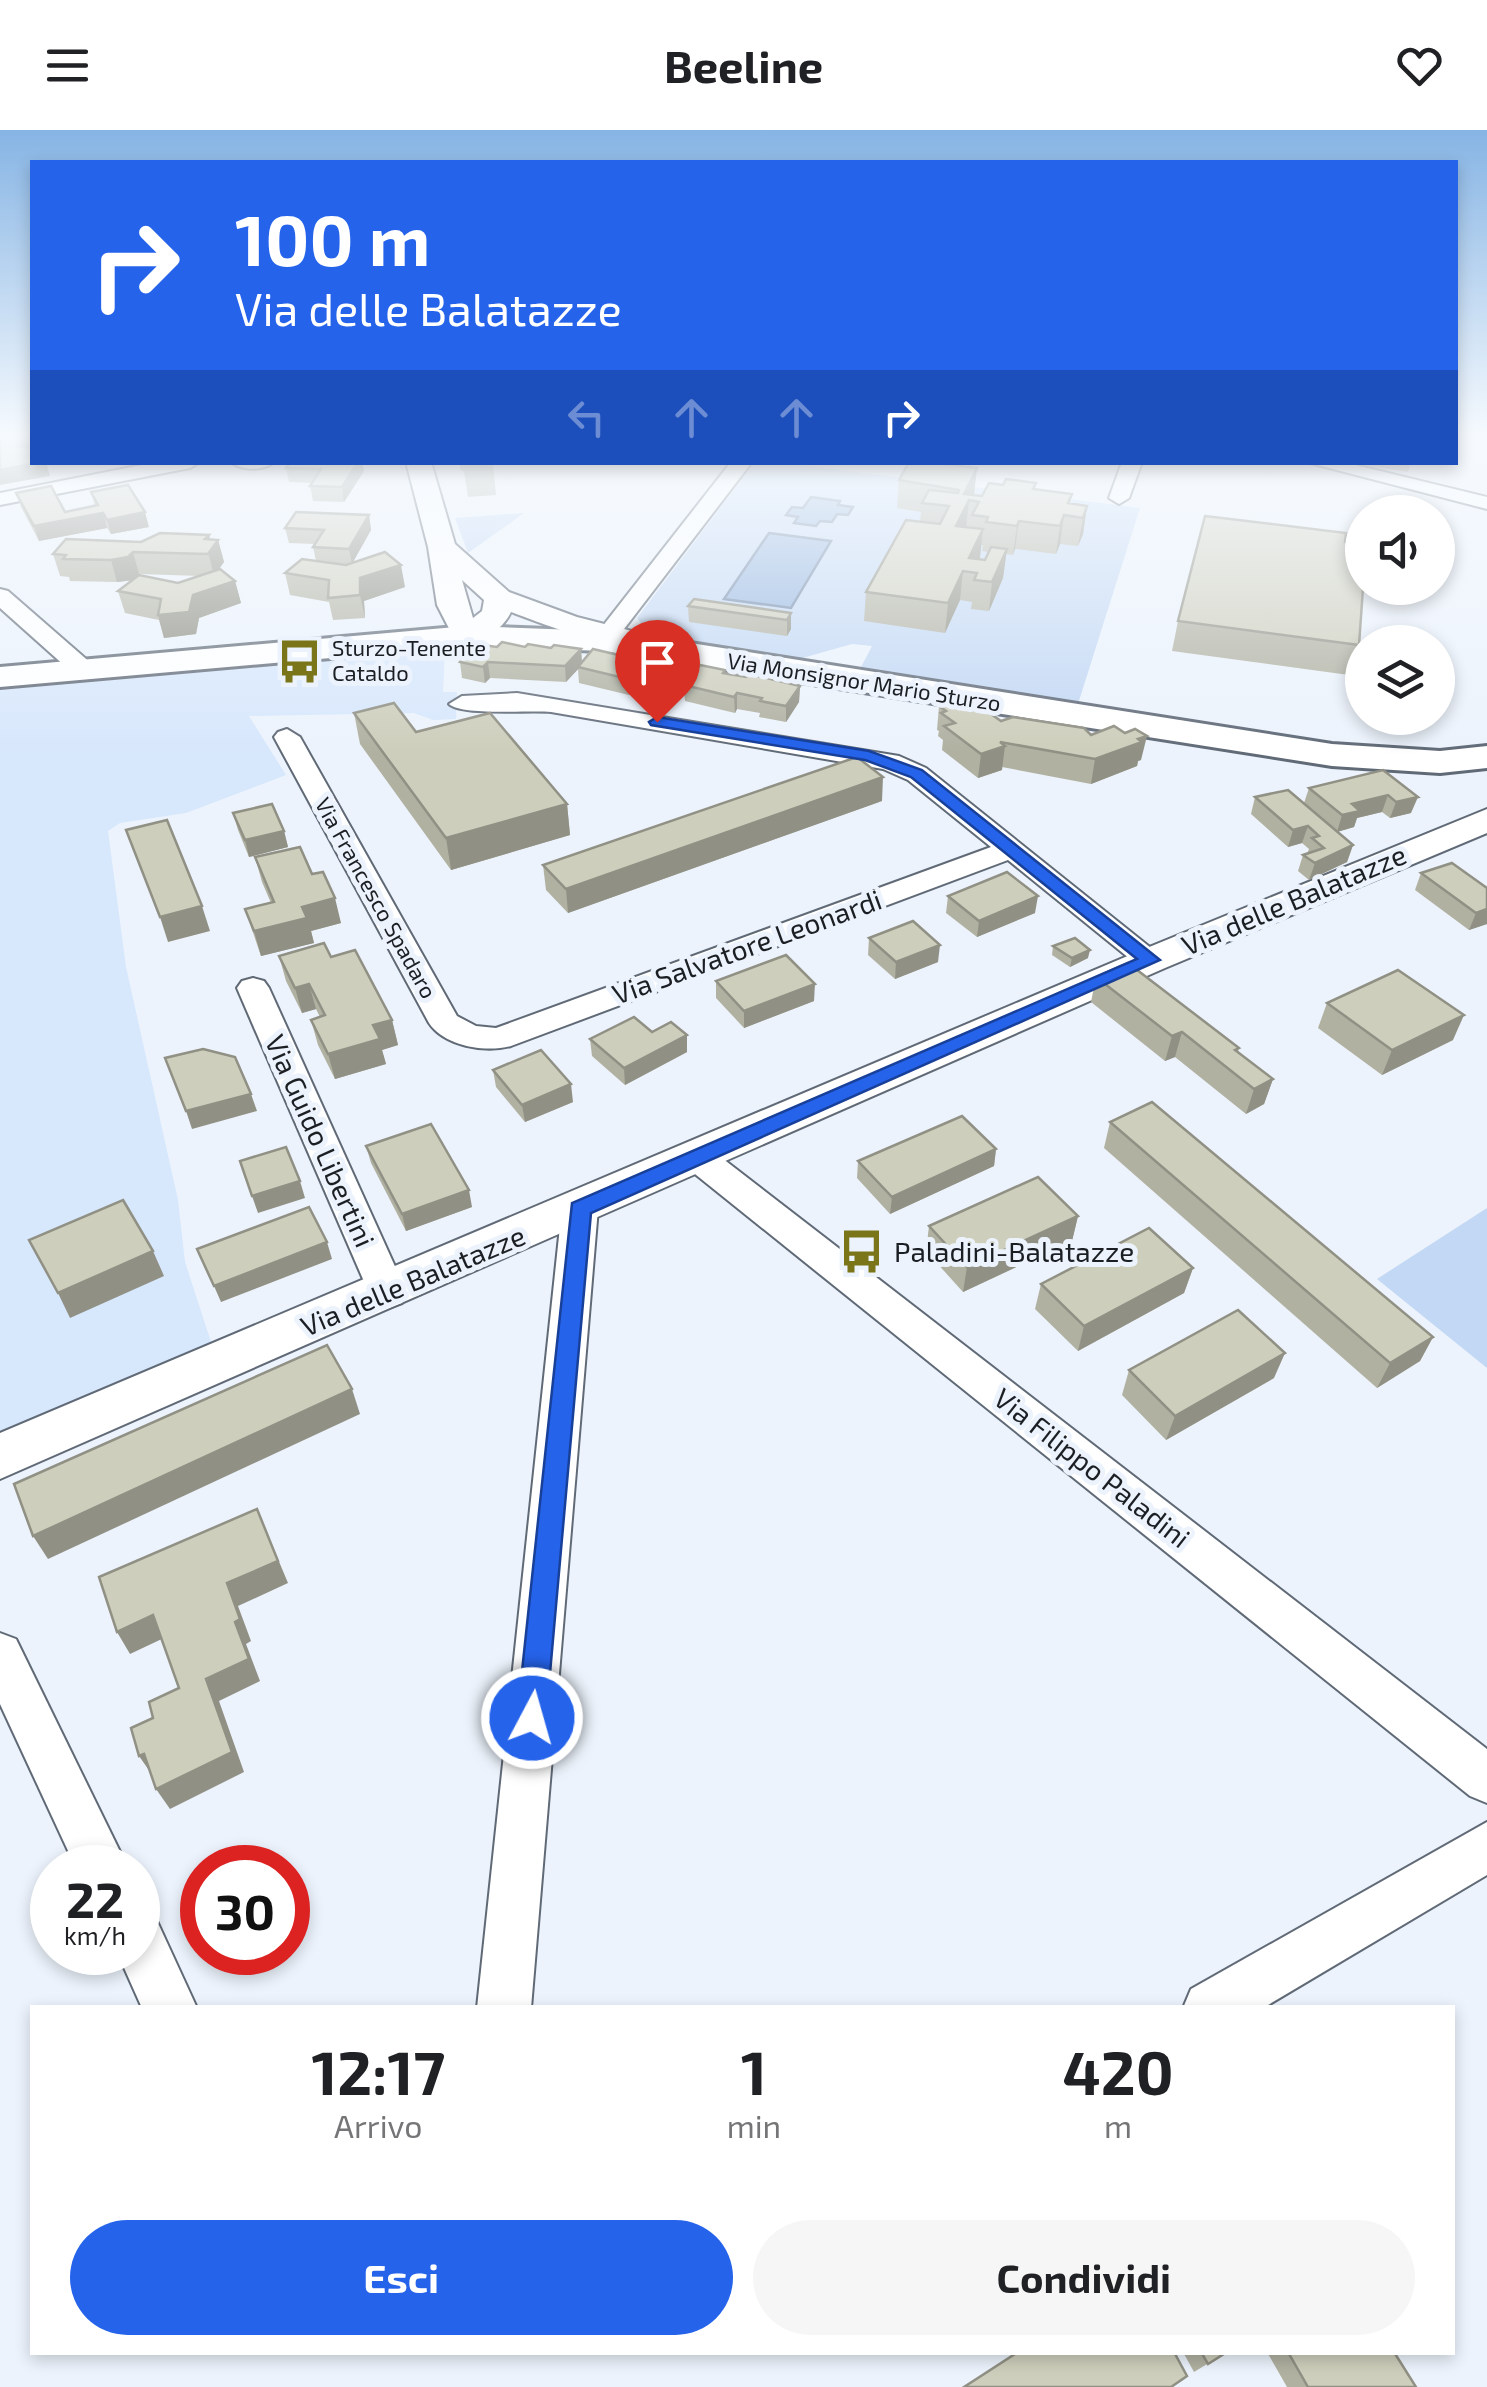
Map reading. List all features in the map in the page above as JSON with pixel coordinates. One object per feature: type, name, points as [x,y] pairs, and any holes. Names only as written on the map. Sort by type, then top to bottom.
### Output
[{"type":"main road","name":"Via Monsignor Mario Sturzo","points":[[0,677],[394,642],[460,620],[606,638],[1332,755],[1440,762],[1487,757]]},
{"type":"street","points":[[441,542],[460,620],[496,615],[499,598]]},
{"type":"street","points":[[567,624],[601,612],[655,542]]},
{"type":"street","points":[[442,546],[499,598],[606,638],[680,542]]},
{"type":"street","points":[[0,597],[84,670]]},
{"type":"street","points":[[462,704],[551,704],[869,756],[916,774],[1150,960]]},
{"type":"street","name":"Via Francesco Spadaro","points":[[287,737],[445,1023],[462,1035],[481,1038]]},
{"type":"street","name":"Via delle Balatazze","points":[[0,1457],[1150,960],[1487,820]]},
{"type":"street","name":"Via Salvatore Leonardi","points":[[481,1038],[498,1039],[1012,848]]},
{"type":"street","name":"Via Guido Libertini","points":[[253,988],[388,1292]]},
{"type":"street","name":"Via Filippo Paladini","points":[[698,1156],[1487,1779]]},
{"type":"street","points":[[504,2005],[580,1208]]},
{"type":"street","points":[[0,1654],[92,1845]]},
{"type":"street","points":[[1215,2005],[1487,1847]]},
{"type":"street","points":[[154,1975],[169,2005]]},
{"type":"shaded area","points":[[464,542],[483,542],[468,553]]},
{"type":"shaded area","points":[[694,542],[1129,542],[1078,704],[860,669],[872,646],[852,644],[799,659],[662,638],[664,635],[656,633],[652,637],[637,618]]},
{"type":"shaded area","points":[[763,542],[830,542],[791,608],[724,599]]},
{"type":"shaded area","points":[[445,650],[443,692],[457,692],[456,719],[433,720],[414,713],[249,716],[286,775],[186,813],[120,823],[108,831],[126,967],[178,1200],[185,1262],[211,1342],[0,1433],[0,690]]},
{"type":"shaded area","points":[[1487,1208],[1487,1368],[1377,1279]]},
{"type":"building","points":[[63,542],[216,542],[208,554],[133,552],[111,560],[63,559],[66,555],[53,554]]},
{"type":"building","points":[[316,542],[353,542],[349,549],[313,547]]},
{"type":"building","points":[[894,542],[977,542],[969,558],[985,560],[991,547],[1007,549],[992,582],[974,580],[977,573],[963,571],[948,603],[866,592]]},
{"type":"building","points":[[1198,542],[1345,542],[1345,605],[1362,605],[1360,625],[1345,625],[1345,643],[1178,621]]},
{"type":"building","points":[[385,552],[401,565],[360,578],[360,595],[328,598],[329,580],[285,573],[302,559],[346,565]]},
{"type":"building","points":[[220,569],[235,581],[193,595],[189,612],[158,615],[161,599],[118,591],[139,575],[178,583]]},
{"type":"building","points":[[694,599],[791,613],[787,620],[688,606]]},
{"type":"building","points":[[502,642],[581,649],[565,666],[488,662],[483,667],[460,662],[475,644],[497,647]]},
{"type":"building","points":[[593,649],[690,667],[676,687],[649,683],[653,679],[631,675],[628,679],[578,667]]},
{"type":"building","points":[[700,665],[725,670],[723,673],[746,677],[749,674],[800,686],[786,706],[684,685]]},
{"type":"building","points":[[951,702],[957,707],[974,702],[1001,721],[1013,717],[1084,728],[1091,735],[1114,726],[1125,733],[1135,729],[1147,736],[1138,739],[1142,742],[1095,759],[1000,742],[1005,746],[981,754],[944,726],[955,723],[941,713],[946,711],[939,706]]},
{"type":"building","points":[[394,703],[416,732],[490,713],[567,804],[446,838],[354,713]]},
{"type":"building","points":[[857,757],[883,777],[566,889],[543,865]]},
{"type":"building","points":[[1383,770],[1418,797],[1396,802],[1388,795],[1352,804],[1360,811],[1342,815],[1309,788]]},
{"type":"building","points":[[1288,790],[1353,845],[1315,863],[1303,855],[1324,848],[1312,838],[1319,836],[1308,826],[1293,830],[1255,797]]},
{"type":"building","points":[[272,804],[284,831],[245,840],[233,813]]},
{"type":"building","points":[[167,820],[202,906],[160,917],[126,830]]},
{"type":"building","points":[[300,847],[312,874],[323,872],[335,898],[302,907],[307,918],[254,931],[245,909],[274,902],[255,857]]},
{"type":"building","points":[[1452,863],[1487,888],[1487,909],[1476,913],[1421,873]]},
{"type":"building","points":[[1007,872],[1038,896],[979,921],[948,896]]},
{"type":"building","points":[[913,921],[940,945],[896,962],[869,938]]},
{"type":"building","points":[[1075,938],[1090,950],[1072,958],[1053,946]]},
{"type":"building","points":[[324,943],[331,957],[355,950],[392,1020],[373,1025],[380,1039],[328,1054],[311,1020],[325,1015],[309,984],[295,988],[279,956]]},
{"type":"building","points":[[786,955],[815,984],[744,1011],[716,981]]},
{"type":"building","points":[[1128,963],[1273,1079],[1254,1089],[1182,1032],[1172,1036],[1096,977]]},
{"type":"building","points":[[1398,970],[1464,1015],[1392,1050],[1327,1003]]},
{"type":"building","points":[[634,1017],[652,1032],[671,1022],[687,1035],[624,1068],[590,1039]]},
{"type":"building","points":[[203,1049],[235,1057],[251,1094],[186,1111],[165,1058]]},
{"type":"building","points":[[541,1050],[571,1084],[522,1105],[493,1070]]},
{"type":"building","points":[[1152,1102],[1433,1337],[1390,1363],[1110,1122]]},
{"type":"building","points":[[962,1116],[996,1149],[892,1197],[858,1161]]},
{"type":"building","points":[[431,1124],[469,1190],[402,1214],[366,1146]]},
{"type":"building","points":[[286,1147],[300,1181],[252,1196],[240,1161]]},
{"type":"building","points":[[1038,1177],[1078,1216],[967,1267],[929,1226]]},
{"type":"building","points":[[123,1200],[153,1251],[58,1293],[29,1240]]},
{"type":"building","points":[[309,1207],[327,1242],[214,1286],[197,1249]]},
{"type":"building","points":[[1149,1228],[1193,1268],[1084,1326],[1041,1284]]},
{"type":"building","points":[[1238,1310],[1285,1353],[1175,1416],[1129,1370]]},
{"type":"building","points":[[327,1345],[352,1389],[33,1536],[14,1484]]},
{"type":"building","points":[[257,1509],[278,1561],[227,1583],[240,1619],[235,1622],[249,1659],[206,1679],[232,1752],[156,1789],[144,1754],[139,1756],[131,1728],[153,1718],[149,1702],[179,1688],[153,1615],[117,1632],[99,1577]]},
{"type":"building","points":[[1013,2355],[1176,2355],[1187,2376],[1171,2387],[964,2387]]},
{"type":"building","points":[[1203,2355],[1222,2355],[1208,2364]]},
{"type":"building","points":[[1290,2355],[1396,2355],[1416,2387],[1308,2387]]},
{"type":"place","name":"Sturzo-Tenente Cataldo","points":[[299,661]]},
{"type":"place","name":"Paladini-Balatazze","points":[[861,1252]]},
{"type":"route","points":[[532,1718],[580,1208],[1150,960],[916,774],[869,756],[657,722]]}]
